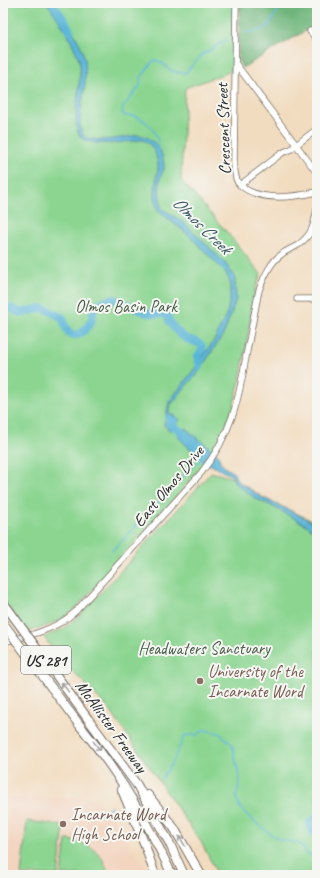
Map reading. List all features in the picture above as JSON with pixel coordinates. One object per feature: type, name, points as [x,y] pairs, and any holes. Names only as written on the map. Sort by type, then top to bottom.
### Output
[{"type":"highway","name":"McAllister Freeway","points":[[3,602],[137,785],[154,813],[184,875]]},
{"type":"highway","name":"McAllister Freeway","points":[[3,623],[111,766],[153,835],[172,875]]},
{"type":"highway","points":[[112,750],[174,828],[201,875]]},
{"type":"highway","points":[[111,766],[135,820],[154,875]]},
{"type":"street","name":"Crescent Street","points":[[236,3],[234,164],[237,180],[240,185],[252,192],[273,197],[293,196],[317,192]]},
{"type":"street","points":[[310,31],[317,40]]},
{"type":"street","points":[[236,64],[317,173]]},
{"type":"street","points":[[240,185],[317,129]]},
{"type":"street","name":"East Olmos Drive","points":[[3,642],[52,628],[67,619],[106,579],[201,474],[226,431],[237,403],[261,283],[281,254],[298,245],[311,232],[315,225],[317,208]]},
{"type":"street","points":[[298,299],[317,299]]},
{"type":"shaded area","name":"Incarnate Word High School","points":[[9,797],[93,798],[110,812],[150,875],[9,875]]},
{"type":"green space","name":"Olmos Basin Park","points":[[3,3],[233,3],[232,71],[185,88],[181,180],[261,274],[255,290],[242,370],[235,402],[227,424],[211,454],[196,474],[70,614],[58,621],[27,632],[9,608],[3,614]]},
{"type":"green space","points":[[240,3],[317,3],[317,24],[242,68],[238,59]]},
{"type":"green space","name":"Headwaters Sanctuary","points":[[211,472],[233,478],[264,498],[317,523],[317,875],[218,875],[201,842],[109,709],[56,654],[44,637],[63,629],[81,614]]},
{"type":"green space","points":[[27,821],[64,826],[58,875],[21,875]]},
{"type":"green space","points":[[66,840],[81,842],[94,849],[103,860],[108,875],[61,875]]},
{"type":"water","points":[[47,3],[54,3],[72,30],[83,52],[85,60],[85,84],[80,118],[81,132],[84,136],[95,140],[139,135],[144,136],[154,142],[164,161],[164,168],[160,177],[159,185],[162,209],[183,222],[224,262],[234,275],[236,299],[224,333],[196,376],[190,381],[170,406],[169,413],[180,420],[170,431],[164,425],[169,402],[215,339],[227,313],[230,299],[230,282],[226,273],[188,234],[158,211],[155,196],[158,165],[155,153],[149,143],[142,140],[94,143],[82,138],[78,132],[76,115],[80,65],[71,41]]},
{"type":"water","points":[[185,428],[219,456],[220,462],[234,473],[237,481],[263,498],[305,518],[317,526],[317,535],[308,526],[256,499],[235,483],[232,476],[203,461],[178,437]]},
{"type":"waterway","name":"Olmos Creek","points":[[52,3],[65,21],[70,31]]},
{"type":"waterway","points":[[246,32],[261,30],[269,25],[283,3]]},
{"type":"waterway","points":[[159,152],[157,138],[150,126],[139,118],[125,116],[122,112],[123,107],[140,86],[141,78],[152,62],[156,60],[175,72],[185,73],[202,55],[226,40]]},
{"type":"waterway","points":[[3,308],[10,308],[21,313],[41,308],[48,310],[63,318],[67,330],[74,335],[79,334],[89,325],[96,305],[109,300],[114,299],[147,313],[167,314],[170,322],[179,333],[187,339],[197,342],[202,346],[202,350],[198,356],[200,366]]},
{"type":"waterway","points":[[169,419],[169,421],[190,440]]},
{"type":"waterway","points":[[112,551],[196,463],[204,459]]},
{"type":"waterway","points":[[162,778],[172,763],[185,735],[197,735],[203,730],[219,733],[232,744],[240,780],[236,797],[240,808],[277,839],[299,843],[307,854],[317,856]]},
{"type":"waterway","points":[[93,814],[104,814],[111,807]]},
{"type":"waterway","points":[[317,817],[311,822],[310,826],[313,832],[317,833]]},
{"type":"waterway","points":[[315,875],[317,869]]},
{"type":"place","name":"University of the Incarnate Word","points":[[200,681]]},
{"type":"place","name":"Incarnate Word High School","points":[[63,824]]}]
